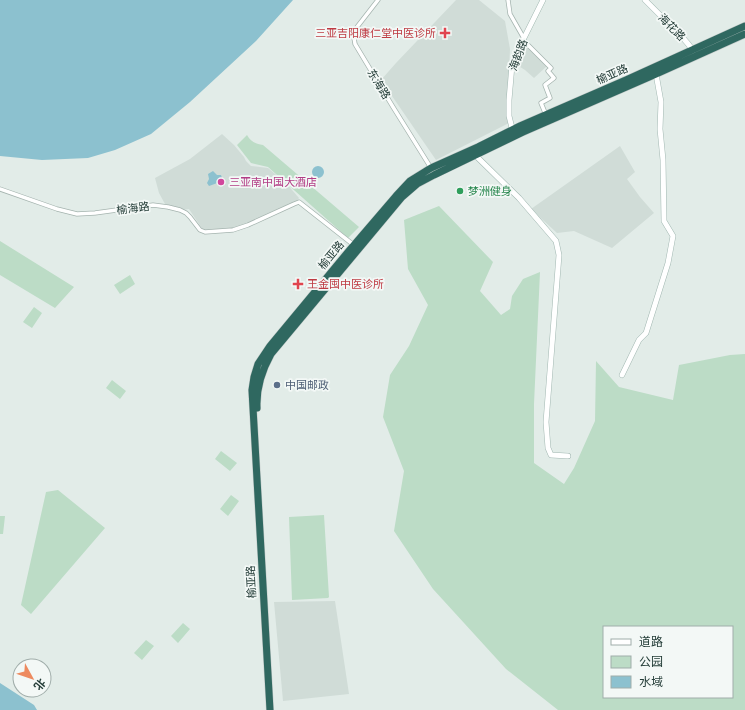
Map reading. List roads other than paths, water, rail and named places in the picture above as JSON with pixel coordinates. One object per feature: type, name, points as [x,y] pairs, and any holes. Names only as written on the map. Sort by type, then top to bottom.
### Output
[{"type":"highway","name":"榆亚路","points":[[274,710],[257,410],[258,390],[263,368],[271,354],[396,196],[410,181],[431,168],[656,74],[745,26]]},
{"type":"highway","name":"榆亚路","points":[[270,710],[252,390],[258,364],[270,346],[356,247],[402,197],[417,184],[475,155],[546,115],[694,53],[745,34]]},
{"type":"street","name":"东海路","points":[[378,0],[357,27],[354,38],[355,44],[431,168]]},
{"type":"street","points":[[508,0],[510,14],[524,39],[551,68],[548,71],[554,78],[545,85],[550,98],[541,103],[546,115]]},
{"type":"street","name":"海韵路","points":[[514,133],[509,116],[512,65],[543,0]]},
{"type":"street","name":"海花路","points":[[645,0],[683,38],[694,53]]},
{"type":"street","points":[[622,375],[639,340],[646,333],[668,263],[673,236],[664,221],[663,160],[660,129],[661,102],[656,74]]},
{"type":"street","points":[[475,155],[519,198],[556,240],[559,255],[546,422],[548,448],[551,454],[568,456]]},
{"type":"street","name":"榆海路","points":[[0,189],[57,209],[77,214],[153,205],[168,207],[186,213],[200,230],[205,232],[233,230],[248,225],[299,202],[356,247]]},
{"type":"water","points":[[0,0],[293,0],[256,41],[190,102],[151,134],[115,150],[88,158],[42,160],[0,156]]},
{"type":"water","points":[[316,166],[320,166],[324,172],[320,178],[316,178],[312,174],[312,170]]},
{"type":"water","points":[[213,171],[217,175],[221,175],[223,181],[209,186],[207,183],[209,179],[208,174]]},
{"type":"water","points":[[0,683],[12,691],[12,698],[23,698],[34,705],[37,710],[0,710]]},
{"type":"place","name":"三亚吉阳康仁堂中医诊所","points":[[445,33]]},
{"type":"place","name":"三亚南中国大酒店","points":[[221,182]]},
{"type":"place","name":"梦洲健身","points":[[460,191]]},
{"type":"place","name":"王金囤中医诊所","points":[[298,284]]},
{"type":"place","name":"中国邮政","points":[[277,385]]}]
